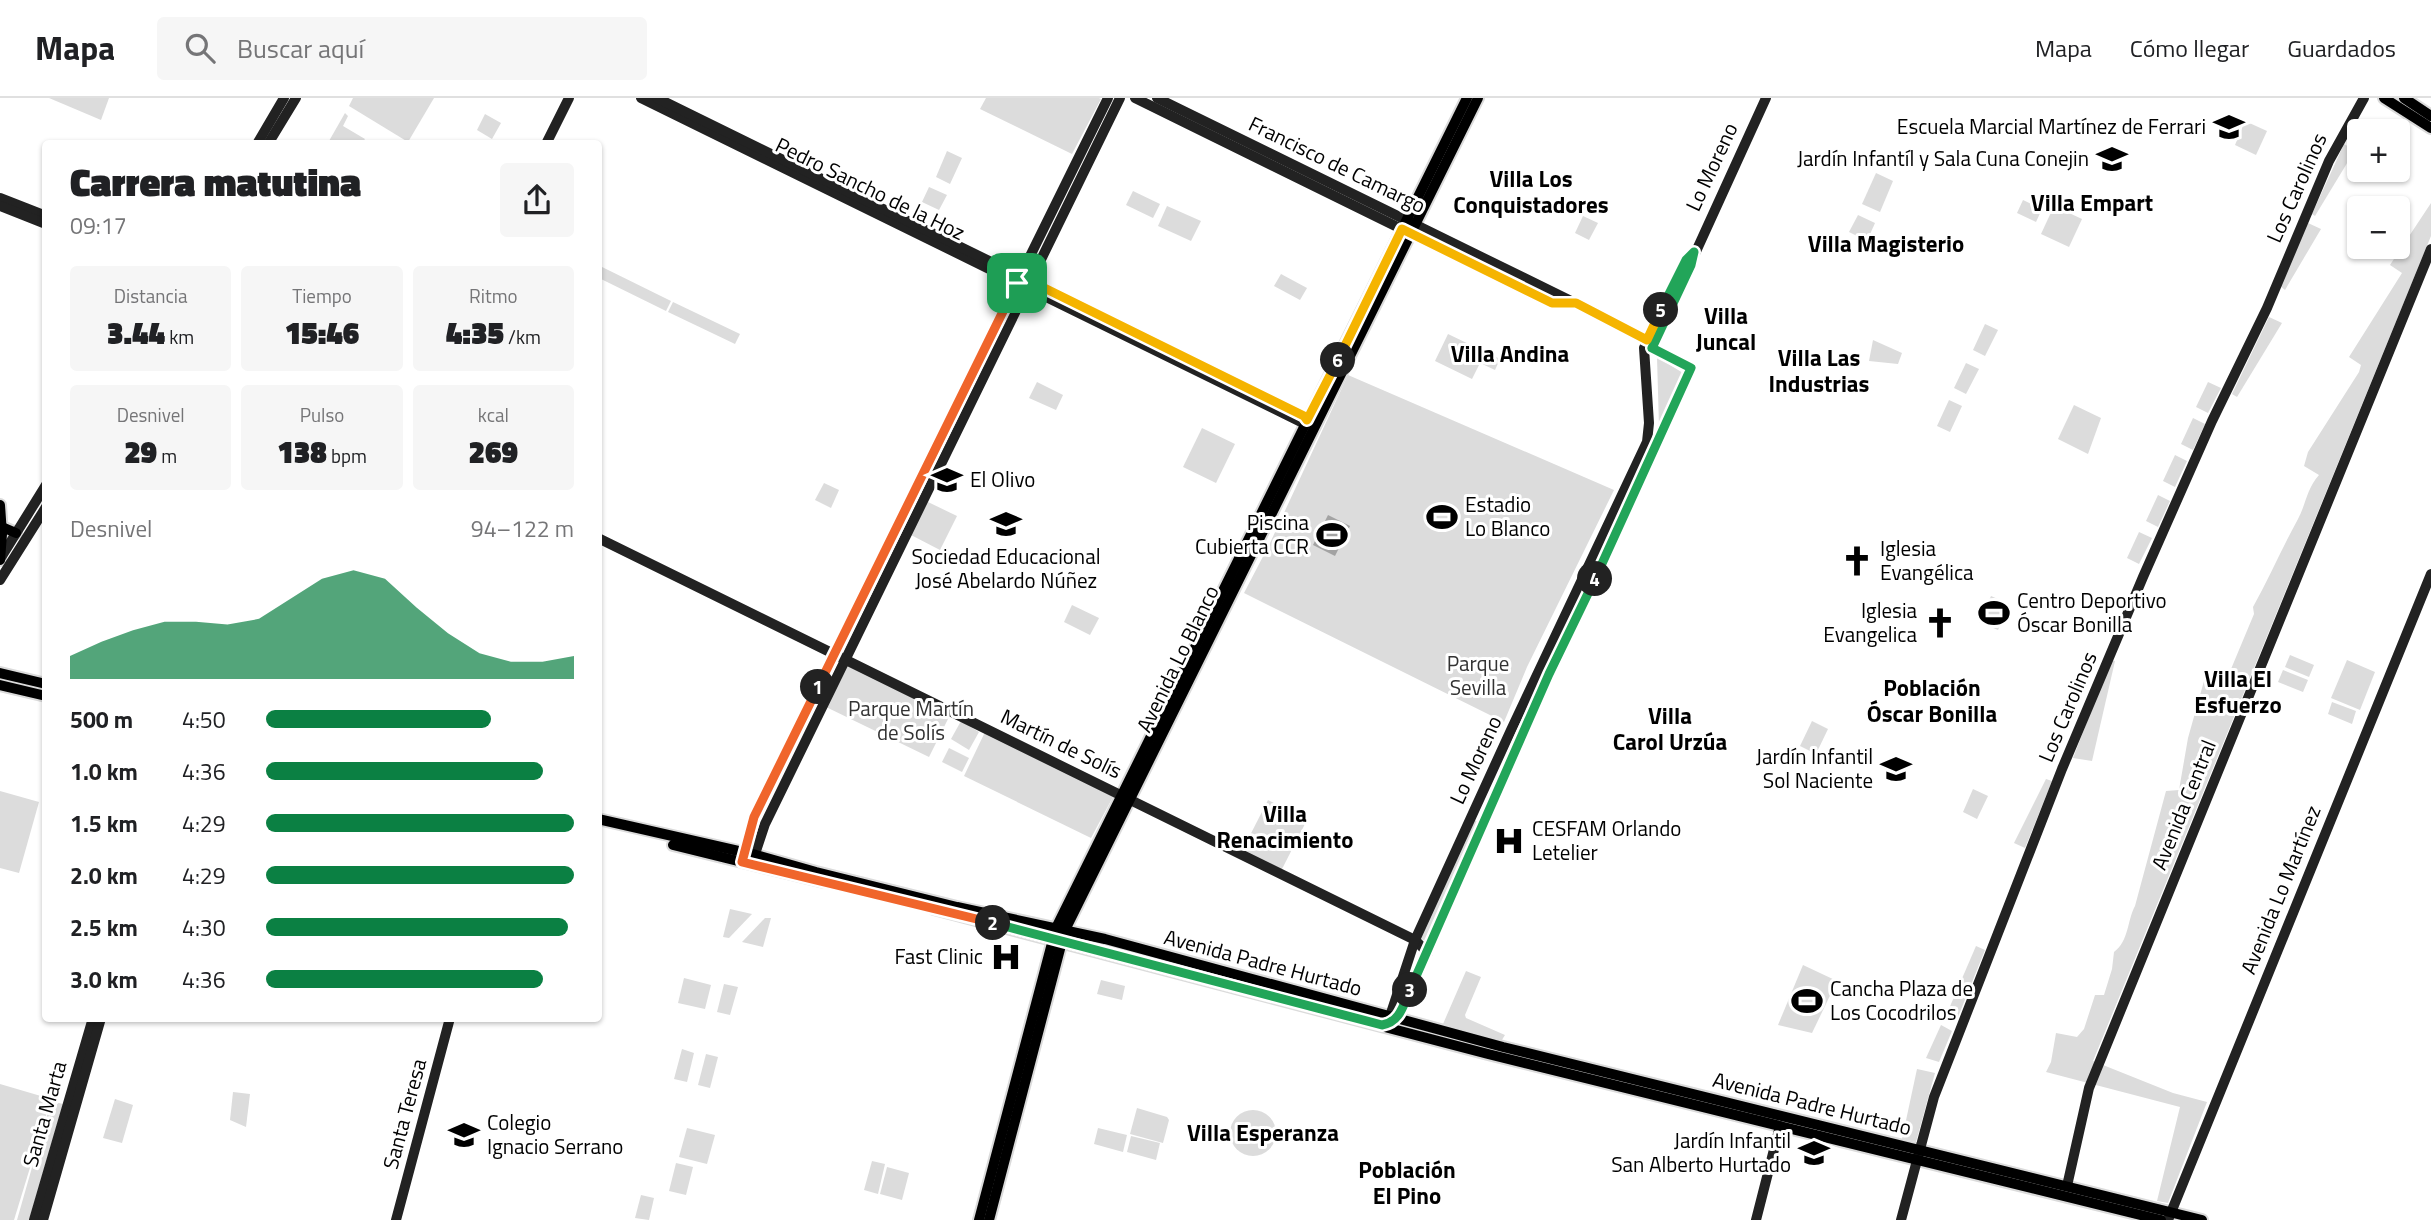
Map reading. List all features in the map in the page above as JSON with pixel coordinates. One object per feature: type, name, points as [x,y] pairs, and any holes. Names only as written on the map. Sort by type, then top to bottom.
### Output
[{"type":"main road","name":"Avenida Lo Blanco","points":[[1409,227],[1467,98]]},
{"type":"main road","name":"Avenida Lo Blanco","points":[[979,1220],[1059,935],[1409,227],[1478,98]]},
{"type":"main road","points":[[2384,98],[2431,128]]},
{"type":"main road","points":[[2404,98],[2431,116]]},
{"type":"main road","points":[[0,505],[0,560]]},
{"type":"main road","points":[[2,527],[16,533]]},
{"type":"main road","points":[[0,673],[42,683]]},
{"type":"main road","points":[[0,685],[42,695]]},
{"type":"main road","name":"Avenida Padre Hurtado","points":[[602,820],[1390,1020],[1780,1126],[2067,1185],[2169,1216],[2202,1220]]},
{"type":"main road","name":"Avenida Padre Hurtado","points":[[602,828],[748,858]]},
{"type":"main road","name":"Avenida Lo Blanco","points":[[989,1220],[1059,935]]},
{"type":"main road","name":"Avenida Padre Hurtado","points":[[1390,1020],[1503,1047],[2161,1220]]},
{"type":"main road","points":[[2056,1194],[2067,1185]]},
{"type":"street","points":[[259,140],[284,98]]},
{"type":"street","points":[[270,140],[296,98]]},
{"type":"street","points":[[548,140],[572,98]]},
{"type":"street","name":"Pedro Sancho de la Hoz","points":[[641,98],[1024,282]]},
{"type":"street","name":"Pedro Sancho de la Hoz","points":[[657,98],[1301,422],[1312,422]]},
{"type":"street","points":[[748,858],[1024,282],[1108,98]]},
{"type":"street","points":[[748,858],[757,811],[834,654],[1120,98]]},
{"type":"street","name":"Francisco de Camargo","points":[[1135,98],[1409,227]]},
{"type":"street","name":"Francisco de Camargo","points":[[1157,98],[1552,303],[1572,301],[1691,368]]},
{"type":"street","name":"Lo Moreno","points":[[1390,1020],[1415,940],[1647,442],[1644,348],[1649,344],[1686,260],[1694,252],[1766,98]]},
{"type":"street","name":"Los Carolinos","points":[[1901,1220],[1939,1082],[2062,769],[2212,421],[2266,308],[2329,162],[2364,98]]},
{"type":"street","points":[[0,198],[42,214]]},
{"type":"street","points":[[0,206],[42,222]]},
{"type":"street","name":"Avenida Central","points":[[2067,1185],[2093,1079],[2431,248]]},
{"type":"street","name":"Lo Moreno","points":[[1390,1020],[1427,953],[1549,674],[1691,368]]},
{"type":"street","points":[[0,560],[42,491]]},
{"type":"street","points":[[0,580],[42,513]]},
{"type":"street","name":"Martín de Solís","points":[[602,540],[1415,940],[1427,953]]},
{"type":"street","name":"Avenida Lo Martínez","points":[[2169,1216],[2431,574]]},
{"type":"street","points":[[757,811],[763,810],[769,816]]},
{"type":"street","points":[[1472,815],[1486,819]]},
{"type":"street","name":"Santa Marta","points":[[34,1220],[92,1022]]},
{"type":"street","name":"Santa Marta","points":[[43,1220],[100,1022]]},
{"type":"street","name":"Santa Teresa","points":[[396,1220],[449,1022]]},
{"type":"street","points":[[1756,1220],[1780,1126]]},
{"type":"green space","points":[[49,98],[109,98],[101,120]]},
{"type":"green space","points":[[353,98],[434,98],[409,140],[405,140],[349,106]]},
{"type":"green space","points":[[986,98],[1101,99],[1072,154],[980,109]]},
{"type":"green space","points":[[345,113],[348,116],[343,126],[365,139],[364,140],[330,140]]},
{"type":"green space","points":[[485,114],[501,123],[492,139],[477,130]]},
{"type":"green space","points":[[2245,121],[2267,131],[2256,155],[2235,145]]},
{"type":"green space","points":[[2344,144],[2347,146],[2347,163],[2315,216],[2312,214]]},
{"type":"green space","points":[[947,151],[962,158],[950,184],[936,177]]},
{"type":"green space","points":[[1876,173],[1893,181],[1880,212],[1862,204]]},
{"type":"green space","points":[[929,187],[947,195],[939,210],[922,202]]},
{"type":"green space","points":[[1133,191],[1160,204],[1153,218],[1126,205]]},
{"type":"green space","points":[[2023,200],[2042,209],[2036,222],[2017,213]]},
{"type":"green space","points":[[2431,203],[2431,236],[2093,1061],[2173,1093],[2207,1102],[2168,1203],[2157,1201],[2180,1107],[2046,1072],[2051,1062],[2056,1033],[2077,1037],[2084,1029],[2095,995],[2104,995],[2114,952],[2125,937],[2135,906],[2166,791],[2179,790],[2188,738],[2204,681],[2210,677],[2226,681],[2254,614],[2253,607],[2319,475],[2304,466],[2308,452],[2359,372],[2361,365],[2349,357],[2402,273],[2390,265],[2394,259],[2410,259],[2410,235]]},
{"type":"green space","points":[[1167,206],[1201,221],[1191,241],[1158,226]]},
{"type":"green space","points":[[2054,206],[2082,219],[2069,247],[2041,234]]},
{"type":"green space","points":[[1858,215],[1875,223],[1867,241],[1849,232]]},
{"type":"green space","points":[[1583,216],[1598,223],[1589,240],[1575,233]]},
{"type":"green space","points":[[2308,223],[2321,229],[2285,290],[2280,286]]},
{"type":"green space","points":[[602,267],[671,301],[666,311],[602,279]]},
{"type":"green space","points":[[1281,274],[1307,288],[1300,300],[1274,286]]},
{"type":"green space","points":[[673,302],[740,334],[735,344],[668,312]]},
{"type":"green space","points":[[2269,317],[2282,323],[2237,397],[2232,394]]},
{"type":"green space","points":[[1985,324],[1998,330],[1985,356],[1973,350]]},
{"type":"green space","points":[[1448,334],[1500,359],[1495,370],[1480,363],[1472,379],[1435,361]]},
{"type":"green space","points":[[1873,340],[1902,353],[1898,364],[1869,361]]},
{"type":"green space","points":[[1657,357],[1683,373],[1659,427]]},
{"type":"green space","points":[[1966,363],[1979,369],[1966,394],[1954,388]]},
{"type":"green space","name":"Estadio Lo Blanco","points":[[1348,375],[1614,490],[1527,667],[1504,722],[1244,593]]},
{"type":"green space","points":[[1037,382],[1063,395],[1056,410],[1029,398]]},
{"type":"green space","points":[[2208,382],[2221,388],[2208,413],[2196,407]]},
{"type":"green space","points":[[1949,400],[1962,406],[1950,432],[1937,426]]},
{"type":"green space","points":[[2074,405],[2101,418],[2088,454],[2058,439]]},
{"type":"green space","points":[[2193,418],[2205,424],[2193,450],[2181,444]]},
{"type":"green space","points":[[1202,428],[1235,444],[1216,483],[1183,467]]},
{"type":"green space","points":[[2175,455],[2187,461],[2175,487],[2163,481]]},
{"type":"green space","points":[[824,483],[839,490],[831,508],[815,500]]},
{"type":"green space","points":[[2158,495],[2170,501],[2158,527],[2146,521]]},
{"type":"green space","points":[[928,502],[957,516],[940,550],[911,535]]},
{"type":"green space","points":[[2139,532],[2152,538],[2139,564],[2127,558]]},
{"type":"green space","name":"Centro Deportivo Óscar Bonilla","points":[[1991,596],[2009,604],[1998,630],[1979,622]]},
{"type":"green space","points":[[1072,605],[1099,618],[1090,635],[1064,622]]},
{"type":"green space","points":[[2290,655],[2314,665],[2309,677],[2285,667]]},
{"type":"green space","points":[[2111,660],[2115,661],[2092,761],[2073,758]]},
{"type":"green space","points":[[2347,660],[2375,672],[2360,710],[2331,698]]},
{"type":"green space","name":"Parque Martín de Solís","points":[[847,663],[951,713],[929,757],[826,707]]},
{"type":"green space","points":[[2283,670],[2308,680],[2303,692],[2278,682]]},
{"type":"green space","points":[[2332,702],[2356,711],[2352,724],[2328,714]]},
{"type":"green space","points":[[961,721],[979,732],[969,750],[951,739]]},
{"type":"green space","points":[[1812,721],[1828,729],[1816,754],[1800,746]]},
{"type":"green space","points":[[985,732],[1114,795],[1091,838],[964,776]]},
{"type":"green space","points":[[949,748],[969,758],[962,772],[942,762]]},
{"type":"green space","points":[[2046,779],[2052,781],[2025,848],[2014,843]]},
{"type":"green space","points":[[1973,789],[1988,796],[1977,819],[1963,812]]},
{"type":"green space","points":[[0,791],[39,802],[19,873],[0,868]]},
{"type":"green space","points":[[1268,800],[1307,820],[1281,871],[1242,851]]},
{"type":"green space","points":[[1472,818],[1479,823],[1425,941],[1418,937]]},
{"type":"green space","points":[[730,909],[752,914],[729,938],[723,937]]},
{"type":"green space","points":[[765,918],[771,918],[763,947],[742,942]]},
{"type":"green space","points":[[1976,946],[1985,950],[1956,1022],[1945,1018]]},
{"type":"green space","points":[[1803,965],[1837,981],[1812,1033],[1778,1025]]},
{"type":"green space","points":[[1466,971],[1481,977],[1466,1018],[1505,1035],[1500,1043],[1444,1027]]},
{"type":"green space","points":[[684,978],[711,985],[705,1009],[678,1003]]},
{"type":"green space","points":[[1101,980],[1125,986],[1122,1000],[1097,994]]},
{"type":"green space","points":[[724,984],[738,987],[730,1015],[717,1012]]},
{"type":"green space","points":[[1941,1025],[1952,1031],[1939,1062],[1926,1058]]},
{"type":"green space","points":[[682,1049],[694,1053],[687,1082],[674,1079]]},
{"type":"green space","points":[[706,1054],[718,1057],[710,1088],[698,1085]]},
{"type":"green space","points":[[1917,1069],[1935,1073],[1916,1142],[1902,1139]]},
{"type":"green space","points":[[0,1084],[51,1099],[14,1220],[0,1220]]},
{"type":"green space","points":[[233,1092],[250,1094],[246,1127],[230,1120]]},
{"type":"green space","points":[[115,1099],[133,1105],[122,1143],[103,1138]]},
{"type":"green space","points":[[51,1101],[63,1104],[29,1220],[17,1220]]},
{"type":"green space","points":[[1137,1108],[1167,1117],[1169,1120],[1163,1143],[1130,1134]]},
{"type":"green space","name":"Villa Esperanza","points":[[1253,1110],[1262,1111],[1269,1117],[1275,1124],[1275,1142],[1269,1149],[1262,1155],[1253,1156],[1244,1155],[1237,1149],[1231,1142],[1230,1133],[1231,1124],[1237,1117],[1244,1111]]},
{"type":"green space","points":[[687,1128],[715,1135],[707,1164],[679,1157]]},
{"type":"green space","points":[[1098,1128],[1127,1135],[1123,1152],[1094,1144]]},
{"type":"green space","points":[[1131,1136],[1160,1143],[1156,1160],[1127,1152]]},
{"type":"green space","points":[[872,1161],[885,1164],[878,1194],[864,1190]]},
{"type":"green space","points":[[676,1163],[693,1167],[686,1195],[669,1191]]},
{"type":"green space","points":[[887,1167],[909,1173],[902,1200],[880,1194]]},
{"type":"green space","points":[[641,1195],[654,1198],[649,1220],[635,1218]]},
{"type":"shaded area","name":"Piscina Cubierta CCR","points":[[1328,515],[1350,526],[1335,556],[1313,545]]},
{"type":"place","name":"Escuela Marcial Martínez de Ferrari","points":[[2229,127]]},
{"type":"place","name":"Jardín Infantíl y Sala Cuna Conejin","points":[[2112,159]]},
{"type":"place","name":"El Olivo","points":[[947,480]]},
{"type":"place","name":"Estadio Lo Blanco","points":[[1442,517]]},
{"type":"place","name":"Sociedad Educacional José Abelardo Núñez","points":[[1006,524]]},
{"type":"place","name":"Piscina Cubierta CCR","points":[[1332,535]]},
{"type":"place","name":"Iglesia Evangélica","points":[[1857,561]]},
{"type":"place","name":"Centro Deportivo Óscar Bonilla","points":[[1994,613]]},
{"type":"place","name":"Iglesia Evangelica","points":[[1940,623]]},
{"type":"place","name":"Jardín Infantil Sol Naciente","points":[[1896,769]]},
{"type":"place","name":"CESFAM Orlando Letelier","points":[[1509,841]]},
{"type":"place","name":"Fast Clinic","points":[[1006,957]]},
{"type":"place","name":"Cancha Plaza de Los Cocodrilos","points":[[1807,1001]]},
{"type":"place","name":"Colegio Ignacio Serrano","points":[[464,1135]]},
{"type":"place","name":"Jardín Infantil San Alberto Hurtado","points":[[1814,1153]]},
{"type":"district","name":"Villa Los Conquistadores","points":[[1531,192]]},
{"type":"district","name":"Villa Empart","points":[[2092,203]]},
{"type":"district","name":"Villa Magisterio","points":[[1886,244]]},
{"type":"district","name":"Villa Juncal","points":[[1726,329]]},
{"type":"district","name":"Villa Andina","points":[[1510,354]]},
{"type":"district","name":"Villa Las Industrias","points":[[1819,371]]},
{"type":"district","name":"Villa El Esfuerzo","points":[[2238,692]]},
{"type":"district","name":"Población Óscar Bonilla","points":[[1932,701]]},
{"type":"district","name":"Villa Carol Urzúa","points":[[1670,729]]},
{"type":"district","name":"Villa Renacimiento","points":[[1285,827]]},
{"type":"district","name":"Villa Esperanza","points":[[1263,1133]]},
{"type":"district","name":"Población El Pino","points":[[1407,1183]]},
{"type":"route","points":[[1402,229],[1552,303],[1576,303],[1647,340],[1686,260],[1694,252],[1691,265],[1652,348],[1691,368],[1549,674],[1398,1018],[1392,1023],[1382,1025],[1015,929],[742,862],[754,817],[1017,283],[1020,276],[1304,416],[1307,420],[1402,229]]},
{"type":"park label","name":"Parque Sevilla","points":[[1478,676]]}]
